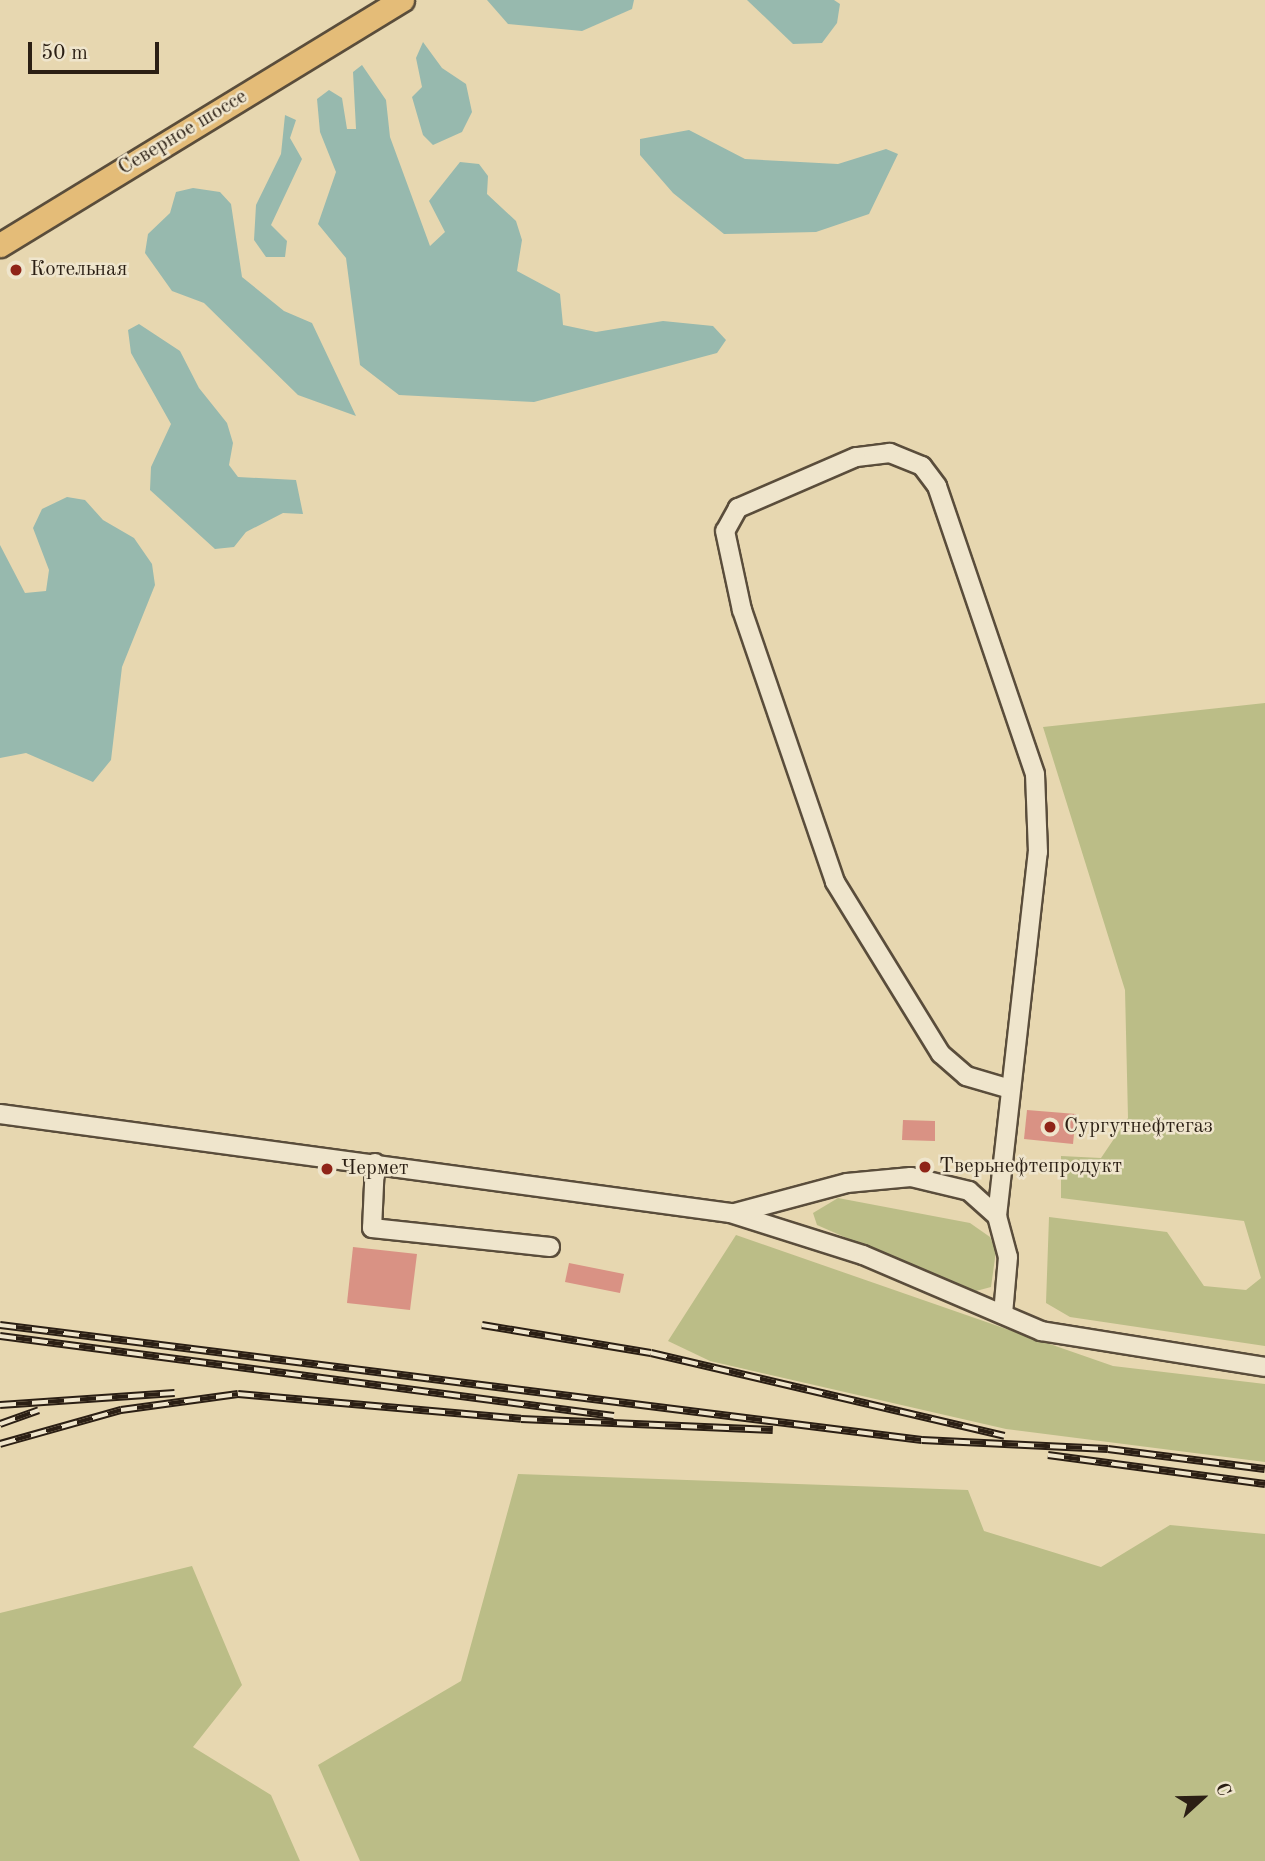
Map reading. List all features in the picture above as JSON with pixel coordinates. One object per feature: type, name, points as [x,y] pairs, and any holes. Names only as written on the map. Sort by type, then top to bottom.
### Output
[{"type":"main road","name":"Северное шоссе","points":[[0,244],[402,0]]},
{"type":"street","points":[[1003,1314],[1009,1257],[997,1216],[1007,1087],[1038,852],[1035,774],[937,486],[922,466],[890,453],[856,457],[738,508],[725,531],[742,610],[835,882],[941,1054],[966,1076],[1007,1087]]},
{"type":"street","points":[[0,1114],[730,1213],[863,1255],[1041,1331],[1265,1367]]},
{"type":"street","points":[[375,1163],[372,1228],[550,1247]]},
{"type":"street","points":[[730,1213],[847,1183],[911,1177],[969,1191],[997,1216]]},
{"type":"green space","points":[[1265,703],[1265,1346],[1070,1317],[1046,1303],[1049,1217],[1167,1232],[1204,1286],[1246,1290],[1261,1278],[1244,1221],[1061,1198],[1061,1156],[1101,1158],[1128,1118],[1125,990],[1043,727]]},
{"type":"green space","points":[[838,1198],[970,1223],[990,1237],[996,1251],[991,1287],[976,1291],[945,1281],[817,1225],[813,1213]]},
{"type":"green space","points":[[736,1235],[1113,1366],[1265,1384],[1265,1462],[1006,1429],[710,1361],[668,1341]]},
{"type":"green space","points":[[518,1474],[968,1490],[984,1531],[1101,1567],[1170,1525],[1265,1534],[1265,1861],[360,1861],[318,1765],[461,1681]]},
{"type":"green space","points":[[192,1566],[242,1685],[193,1747],[271,1795],[300,1861],[0,1861],[0,1613]]},
{"type":"water","points":[[487,0],[634,0],[632,9],[582,31],[508,24]]},
{"type":"water","points":[[747,0],[834,0],[840,4],[837,23],[822,43],[793,44]]},
{"type":"water","points":[[423,42],[442,68],[466,84],[472,112],[462,132],[433,145],[423,135],[412,97],[422,87],[416,58]]},
{"type":"water","points":[[362,65],[386,100],[390,137],[430,246],[445,232],[429,201],[460,162],[479,164],[488,176],[487,194],[516,221],[522,240],[517,271],[560,294],[563,325],[596,332],[663,321],[713,326],[726,340],[717,353],[534,402],[399,395],[360,365],[346,258],[318,224],[336,172],[320,132],[317,99],[329,90],[342,98],[347,129],[356,129],[353,72]]},
{"type":"water","points":[[285,115],[296,120],[290,138],[302,159],[271,225],[287,241],[285,257],[266,257],[254,240],[256,205],[281,154]]},
{"type":"water","points":[[689,130],[745,159],[838,164],[886,149],[898,154],[869,214],[816,232],[724,234],[673,193],[640,155],[640,139]]},
{"type":"water","points":[[193,188],[220,192],[231,204],[242,277],[284,311],[312,323],[356,416],[298,395],[204,303],[172,291],[145,253],[148,234],[170,213],[176,192]]},
{"type":"water","points":[[139,324],[180,351],[199,388],[227,423],[233,443],[229,465],[238,477],[296,480],[303,514],[283,513],[246,532],[234,547],[215,549],[150,490],[151,467],[171,424],[131,353],[128,330]]},
{"type":"water","points":[[67,497],[85,500],[103,520],[134,538],[152,564],[155,585],[122,667],[111,760],[93,782],[26,753],[0,758],[0,545],[25,593],[46,591],[49,570],[33,528],[42,509]]},
{"type":"building","name":"Сургутнефтегаз","points":[[1027,1110],[1076,1114],[1073,1144],[1024,1139]]},
{"type":"building","points":[[903,1120],[935,1121],[935,1141],[902,1140]]},
{"type":"building","points":[[353,1247],[417,1254],[410,1310],[347,1303]]},
{"type":"building","points":[[569,1263],[624,1274],[620,1293],[565,1282]]},
{"type":"railway","points":[[0,1325],[922,1440],[1108,1449],[1265,1469]]},
{"type":"railway","points":[[482,1325],[651,1353],[1004,1436]]},
{"type":"railway","points":[[0,1336],[614,1416]]},
{"type":"railway","points":[[0,1405],[175,1393]]},
{"type":"railway","points":[[0,1444],[121,1410],[238,1394],[521,1419],[773,1430]]},
{"type":"railway","points":[[0,1424],[39,1410]]},
{"type":"railway","points":[[1048,1455],[1265,1484]]},
{"type":"place","name":"Котельная","points":[[16,270]]},
{"type":"place","name":"Сургутнефтегаз","points":[[1050,1127]]},
{"type":"place","name":"Тверьнефтепродукт","points":[[925,1167]]},
{"type":"place","name":"Чермет","points":[[327,1169]]}]
